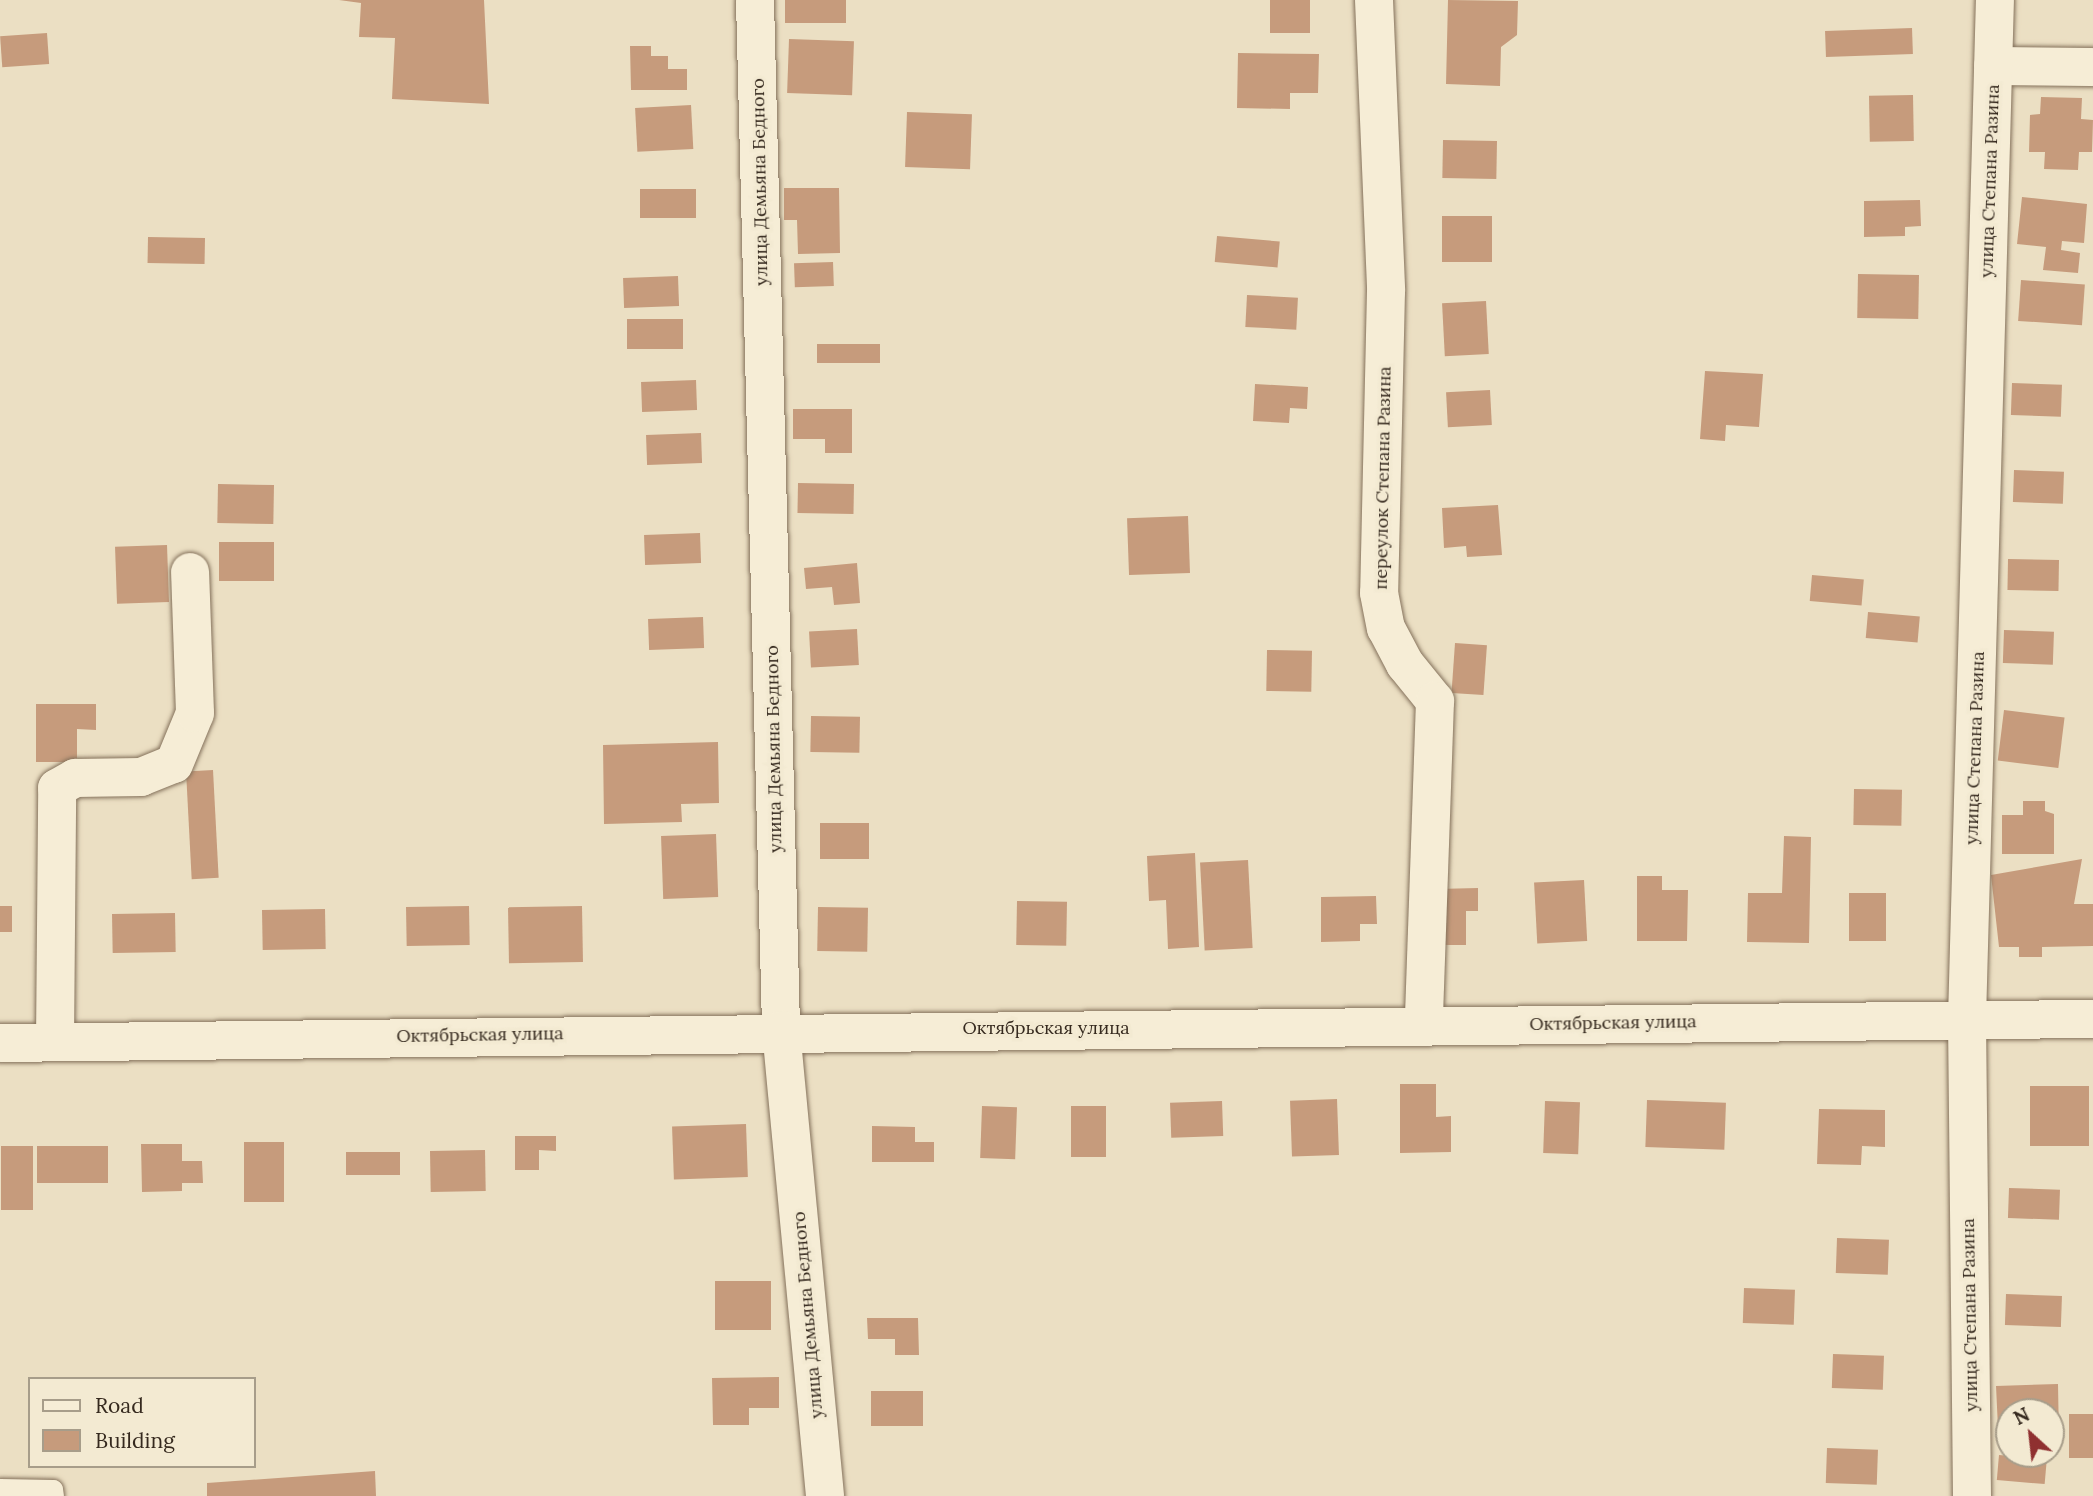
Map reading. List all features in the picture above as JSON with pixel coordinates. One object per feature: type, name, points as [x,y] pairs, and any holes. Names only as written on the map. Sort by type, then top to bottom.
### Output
[{"type":"street","name":"улица Демьяна Бедного","points":[[755,0],[781,1030],[825,1496]]},
{"type":"street","name":"переулок Степана Разина","points":[[1374,0],[1386,304],[1379,593],[1392,640],[1435,701],[1424,1024]]},
{"type":"street","name":"улица Степана Разина","points":[[1972,1496],[1967,1019],[1995,0]]},
{"type":"street","points":[[1993,66],[2093,67]]},
{"type":"street","points":[[55,1042],[58,788],[75,778],[141,778],[174,764],[195,713],[190,572]]},
{"type":"street","name":"Октябрьская улица","points":[[0,1043],[781,1030],[2093,1019]]},
{"type":"lane","points":[[0,1488],[54,1489],[54,1496]]},
{"type":"building","points":[[339,0],[484,0],[489,104],[392,99],[395,38],[359,37],[361,3]]},
{"type":"building","points":[[785,0],[846,0],[846,23],[785,23]]},
{"type":"building","points":[[1270,0],[1310,0],[1310,33],[1270,33]]},
{"type":"building","points":[[1448,0],[1518,1],[1517,35],[1501,47],[1500,86],[1446,84]]},
{"type":"building","points":[[1912,28],[1913,54],[1826,57],[1825,31]]},
{"type":"building","points":[[47,33],[49,64],[2,67],[0,36]]},
{"type":"building","points":[[789,39],[854,41],[852,95],[787,93]]},
{"type":"building","points":[[630,46],[651,46],[651,56],[668,56],[668,69],[687,69],[687,90],[631,90]]},
{"type":"building","points":[[1238,53],[1319,54],[1318,93],[1290,93],[1290,109],[1237,108]]},
{"type":"building","points":[[1913,95],[1914,141],[1870,142],[1869,96]]},
{"type":"building","points":[[2041,97],[2082,98],[2081,119],[2093,120],[2092,152],[2079,152],[2078,170],[2044,169],[2045,152],[2029,152],[2030,115],[2040,114]]},
{"type":"building","points":[[691,105],[693,149],[637,152],[635,108]]},
{"type":"building","points":[[907,112],[972,114],[970,169],[905,167]]},
{"type":"building","points":[[1443,140],[1497,141],[1496,179],[1442,178]]},
{"type":"building","points":[[784,188],[839,188],[840,253],[798,254],[797,220],[784,220]]},
{"type":"building","points":[[640,189],[696,189],[696,218],[640,218]]},
{"type":"building","points":[[2022,197],[2087,204],[2084,243],[2062,241],[2061,250],[2080,253],[2078,273],[2043,270],[2046,247],[2017,244]]},
{"type":"building","points":[[1920,200],[1921,226],[1905,227],[1905,236],[1864,237],[1864,201]]},
{"type":"building","points":[[1442,216],[1492,216],[1492,262],[1442,262]]},
{"type":"building","points":[[1217,236],[1280,241],[1277,267],[1215,262]]},
{"type":"building","points":[[148,237],[205,238],[205,264],[148,263]]},
{"type":"building","points":[[833,262],[834,286],[795,287],[794,263]]},
{"type":"building","points":[[1858,274],[1919,275],[1918,319],[1857,318]]},
{"type":"building","points":[[678,276],[679,306],[624,308],[623,278]]},
{"type":"building","points":[[2021,280],[2085,284],[2082,325],[2018,321]]},
{"type":"building","points":[[1247,295],[1298,298],[1296,330],[1245,327]]},
{"type":"building","points":[[1486,301],[1489,354],[1445,356],[1442,303]]},
{"type":"building","points":[[627,319],[683,319],[683,349],[627,349]]},
{"type":"building","points":[[817,344],[880,344],[880,363],[817,363]]},
{"type":"building","points":[[1705,371],[1763,374],[1759,427],[1726,425],[1725,441],[1700,439]]},
{"type":"building","points":[[696,380],[697,410],[642,412],[641,382]]},
{"type":"building","points":[[2012,383],[2062,385],[2061,417],[2011,415]]},
{"type":"building","points":[[1255,384],[1308,387],[1307,409],[1290,408],[1289,423],[1253,421]]},
{"type":"building","points":[[1490,390],[1492,425],[1448,427],[1446,392]]},
{"type":"building","points":[[793,409],[852,409],[852,453],[825,453],[825,439],[793,439]]},
{"type":"building","points":[[701,433],[702,463],[647,465],[646,435]]},
{"type":"building","points":[[2014,470],[2064,472],[2063,504],[2013,502]]},
{"type":"building","points":[[798,483],[854,484],[853,514],[797,513]]},
{"type":"building","points":[[218,484],[274,485],[273,524],[217,523]]},
{"type":"building","points":[[1498,505],[1502,555],[1467,557],[1466,546],[1444,548],[1442,508]]},
{"type":"building","points":[[1188,516],[1190,573],[1129,575],[1127,518]]},
{"type":"building","points":[[700,533],[701,563],[645,565],[644,535]]},
{"type":"building","points":[[219,542],[274,542],[274,581],[219,581]]},
{"type":"building","points":[[167,545],[169,602],[117,604],[115,547]]},
{"type":"building","points":[[2008,559],[2059,560],[2058,591],[2007,590]]},
{"type":"building","points":[[857,563],[860,603],[834,605],[832,587],[806,589],[804,568]]},
{"type":"building","points":[[1812,575],[1864,580],[1862,605],[1810,601]]},
{"type":"building","points":[[1868,612],[1920,617],[1918,642],[1866,638]]},
{"type":"building","points":[[703,617],[704,648],[649,650],[648,619]]},
{"type":"building","points":[[857,629],[859,665],[811,667],[809,632]]},
{"type":"building","points":[[2004,630],[2054,632],[2053,665],[2003,663]]},
{"type":"building","points":[[1455,643],[1487,645],[1483,695],[1452,693]]},
{"type":"building","points":[[1267,650],[1312,651],[1311,692],[1266,691]]},
{"type":"building","points":[[36,704],[96,704],[96,730],[77,729],[77,762],[36,762]]},
{"type":"building","points":[[2004,710],[2065,717],[2058,768],[1998,761]]},
{"type":"building","points":[[811,716],[860,717],[859,753],[810,752]]},
{"type":"building","points":[[718,742],[719,803],[681,804],[682,822],[604,824],[603,745]]},
{"type":"building","points":[[213,770],[219,878],[192,879],[186,771]]},
{"type":"building","points":[[1854,789],[1902,790],[1901,826],[1853,825]]},
{"type":"building","points":[[2023,801],[2045,801],[2045,811],[2054,814],[2054,854],[2002,854],[2002,815],[2023,815]]},
{"type":"building","points":[[820,823],[869,823],[869,859],[820,859]]},
{"type":"building","points":[[716,834],[718,897],[663,899],[661,836]]},
{"type":"building","points":[[1784,836],[1811,837],[1809,943],[1747,942],[1748,893],[1782,893]]},
{"type":"building","points":[[1195,853],[1199,947],[1168,949],[1166,900],[1149,901],[1147,856]]},
{"type":"building","points":[[2082,859],[2074,904],[2093,904],[2093,946],[2042,947],[2042,957],[2019,957],[2019,947],[1999,947],[1991,875]]},
{"type":"building","points":[[1248,860],[1253,948],[1205,950],[1200,863]]},
{"type":"building","points":[[1637,876],[1662,876],[1662,890],[1688,890],[1687,941],[1637,941]]},
{"type":"building","points":[[1584,880],[1587,941],[1537,944],[1534,883]]},
{"type":"building","points":[[1478,888],[1478,911],[1466,911],[1466,945],[1437,945],[1437,889]]},
{"type":"building","points":[[1849,893],[1886,893],[1886,941],[1849,941]]},
{"type":"building","points":[[1376,896],[1377,924],[1360,924],[1360,941],[1321,942],[1321,897]]},
{"type":"building","points":[[1017,901],[1067,902],[1066,946],[1016,945]]},
{"type":"building","points":[[0,906],[12,906],[12,932],[0,932]]},
{"type":"building","points":[[469,906],[470,945],[407,946],[406,907]]},
{"type":"building","points":[[582,906],[583,962],[509,963],[508,907]]},
{"type":"building","points":[[818,907],[868,908],[867,952],[817,951]]},
{"type":"building","points":[[325,909],[326,949],[263,950],[262,910]]},
{"type":"building","points":[[175,913],[176,952],[113,953],[112,914]]},
{"type":"building","points":[[1400,1084],[1436,1084],[1436,1117],[1451,1116],[1451,1152],[1400,1153]]},
{"type":"building","points":[[2030,1086],[2089,1086],[2089,1146],[2030,1146]]},
{"type":"building","points":[[1337,1099],[1339,1155],[1292,1157],[1290,1101]]},
{"type":"building","points":[[1647,1100],[1726,1103],[1724,1150],[1645,1147]]},
{"type":"building","points":[[1222,1101],[1223,1136],[1171,1138],[1170,1103]]},
{"type":"building","points":[[1545,1101],[1580,1102],[1578,1154],[1543,1153]]},
{"type":"building","points":[[982,1106],[1017,1107],[1015,1159],[980,1158]]},
{"type":"building","points":[[1071,1106],[1106,1106],[1106,1157],[1071,1157]]},
{"type":"building","points":[[1819,1109],[1885,1110],[1885,1147],[1862,1146],[1861,1165],[1817,1164]]},
{"type":"building","points":[[746,1124],[748,1177],[674,1180],[672,1127]]},
{"type":"building","points":[[872,1126],[915,1127],[915,1142],[934,1142],[934,1162],[872,1162]]},
{"type":"building","points":[[515,1136],[556,1136],[556,1151],[539,1150],[539,1170],[515,1170]]},
{"type":"building","points":[[244,1142],[284,1142],[284,1202],[244,1202]]},
{"type":"building","points":[[141,1144],[182,1144],[182,1161],[202,1161],[203,1183],[182,1183],[182,1191],[142,1192]]},
{"type":"building","points":[[1,1146],[33,1146],[33,1210],[1,1210]]},
{"type":"building","points":[[37,1146],[108,1146],[108,1183],[37,1183]]},
{"type":"building","points":[[485,1150],[486,1191],[431,1192],[430,1151]]},
{"type":"building","points":[[346,1152],[400,1152],[400,1175],[346,1175]]},
{"type":"building","points":[[2009,1188],[2060,1190],[2059,1220],[2008,1218]]},
{"type":"building","points":[[1837,1238],[1889,1240],[1888,1275],[1836,1273]]},
{"type":"building","points":[[715,1281],[771,1281],[771,1330],[715,1330]]},
{"type":"building","points":[[1744,1288],[1795,1290],[1794,1325],[1743,1323]]},
{"type":"building","points":[[2006,1294],[2062,1296],[2061,1327],[2005,1325]]},
{"type":"building","points":[[867,1318],[918,1318],[919,1355],[895,1355],[895,1339],[868,1339]]},
{"type":"building","points":[[1833,1354],[1884,1356],[1883,1390],[1832,1388]]},
{"type":"building","points":[[779,1377],[779,1408],[749,1408],[749,1425],[713,1425],[712,1378]]},
{"type":"building","points":[[2058,1384],[2058,1398],[1997,1398],[1996,1386]]},
{"type":"building","points":[[871,1391],[923,1391],[923,1426],[871,1426]]},
{"type":"building","points":[[2069,1414],[2093,1414],[2093,1458],[2069,1458]]},
{"type":"building","points":[[1827,1448],[1878,1450],[1877,1485],[1826,1483]]},
{"type":"building","points":[[1998,1468],[2046,1468],[2045,1484],[1997,1480]]},
{"type":"building","points":[[375,1471],[376,1496],[207,1496],[207,1483]]}]
